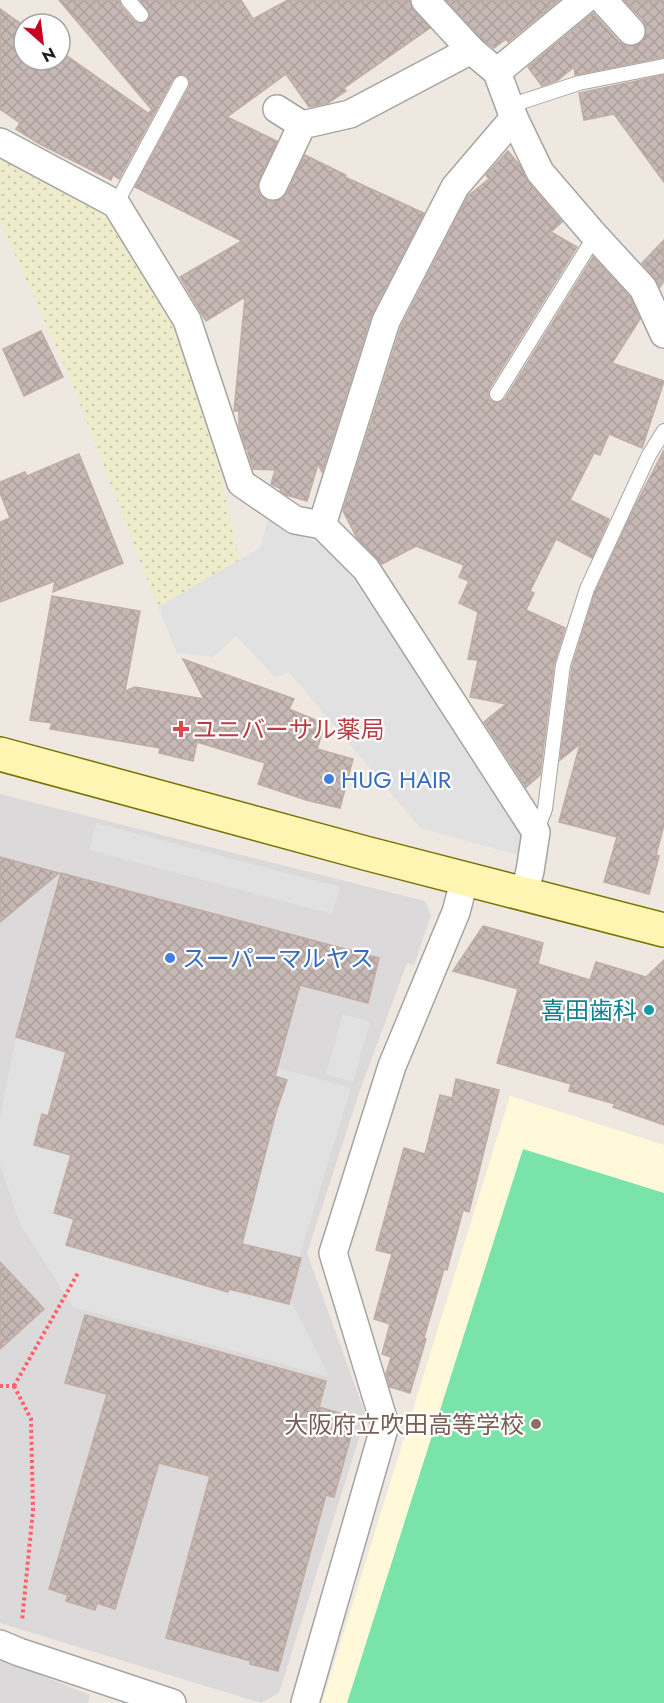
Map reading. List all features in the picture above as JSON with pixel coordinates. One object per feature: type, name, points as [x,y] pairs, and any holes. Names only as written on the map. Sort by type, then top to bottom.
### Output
[{"type":"street","points":[[425,0],[471,50],[497,72],[512,112],[540,172],[643,288],[664,334]]},
{"type":"street","points":[[497,72],[584,0]]},
{"type":"street","points":[[603,0],[631,31]]},
{"type":"street","points":[[277,109],[302,125],[350,114],[471,50]]},
{"type":"street","points":[[322,525],[386,321],[455,187],[512,112]]},
{"type":"street","points":[[273,186],[302,125]]},
{"type":"street","points":[[0,142],[116,204],[187,320],[240,483],[295,520],[322,525],[366,569],[536,832],[524,893]]},
{"type":"street","points":[[0,754],[365,853],[663,927]]},
{"type":"street","points":[[305,1703],[385,1425],[333,1253],[392,1066],[456,912],[465,878]]},
{"type":"street","points":[[10,1648],[137,1698],[172,1703]]},
{"type":"lane","points":[[128,0],[141,15]]},
{"type":"lane","points":[[512,112],[579,83],[664,66]]},
{"type":"lane","points":[[116,204],[181,83]]},
{"type":"lane","points":[[497,394],[595,236]]},
{"type":"lane","points":[[536,832],[545,810],[563,664],[587,589],[649,454],[664,431]]},
{"type":"path","points":[[14,1386],[78,1273]]},
{"type":"path","points":[[0,1386],[14,1386]]},
{"type":"path","points":[[10,1648],[33,1510],[31,1419],[14,1386]]},
{"type":"shaded area","points":[[0,159],[57,190],[105,211],[175,327],[214,444],[239,560],[158,607],[70,378],[0,221]]},
{"type":"shaded area","points":[[269,516],[303,537],[332,548],[525,834],[521,856],[420,828],[289,672],[275,677],[236,636],[213,657],[177,653],[158,607],[260,548]]},
{"type":"shaded area","points":[[0,794],[425,901],[431,915],[414,965],[407,963],[360,1090],[307,1253],[366,1416],[279,1693],[261,1703],[0,1623]]},
{"type":"shaded area","points":[[96,823],[340,887],[332,914],[89,850]]},
{"type":"shaded area","points":[[24,998],[351,1088],[288,1294],[329,1377],[73,1307],[20,1224],[0,1165],[0,1116]]},
{"type":"shaded area","points":[[343,1014],[370,1022],[353,1082],[326,1074]]},
{"type":"shaded area","name":"大阪府立吹田高等学校","points":[[510,1096],[664,1145],[664,1703],[322,1703]]},
{"type":"shaded area","points":[[0,1659],[90,1695],[88,1703],[0,1703]]},
{"type":"green space","name":"大阪府立吹田高等学校","points":[[523,1149],[664,1193],[664,1703],[347,1703]]},
{"type":"building","points":[[59,0],[119,0],[121,6],[134,21],[142,24],[147,21],[150,14],[140,0],[241,0],[253,19],[288,0],[410,0],[413,10],[430,28],[344,88],[346,91],[328,103],[309,107],[286,74],[227,117],[277,141],[257,188],[266,200],[274,202],[282,199],[305,155],[346,175],[345,177],[424,213],[371,316],[322,472],[318,464],[307,501],[286,495],[280,491],[281,489],[271,484],[275,470],[253,469],[239,426],[239,411],[234,411],[245,297],[206,321],[180,277],[242,241],[135,187],[189,87],[188,78],[180,74],[173,79],[119,179],[113,175],[111,180],[38,143],[16,129],[20,123],[0,109],[0,9],[12,18],[12,72],[72,72],[72,59],[148,113],[152,110],[72,15],[72,12],[69,12]]},
{"type":"building","points":[[446,0],[559,0],[508,42],[506,39],[494,48],[482,39]]},
{"type":"building","points":[[624,0],[664,0],[664,57],[575,75],[574,67],[558,80],[542,86],[528,67],[593,13],[619,42],[626,46],[634,46],[642,42],[646,35],[643,20]]},
{"type":"building","points":[[664,75],[664,182],[614,114],[584,120],[579,93]]},
{"type":"building","points":[[508,151],[520,166],[528,182],[562,222],[551,232],[577,247],[489,389],[489,399],[497,403],[505,399],[593,257],[630,297],[640,319],[612,363],[664,381],[642,448],[609,434],[600,455],[594,453],[570,500],[609,519],[592,558],[556,539],[530,591],[534,593],[526,610],[565,628],[554,664],[540,775],[526,787],[484,722],[506,704],[470,697],[478,660],[468,659],[478,612],[459,603],[469,581],[459,577],[464,565],[416,546],[382,564],[357,538],[343,511],[401,327],[468,196],[489,179],[486,175]]},
{"type":"building","points":[[664,240],[664,281],[660,287],[642,263]]},
{"type":"building","points":[[41,331],[63,377],[24,396],[3,349]]},
{"type":"building","points":[[664,450],[664,825],[649,894],[604,882],[617,837],[559,822],[580,744],[560,760],[572,667],[595,592]]},
{"type":"building","points":[[79,454],[123,563],[53,592],[55,581],[0,602],[0,522],[10,518],[0,493],[0,482],[25,472],[27,476]]},
{"type":"building","points":[[52,596],[140,611],[125,691],[135,687],[204,699],[183,659],[294,699],[289,709],[325,724],[317,749],[353,759],[340,808],[306,800],[258,784],[265,763],[197,742],[193,761],[159,753],[160,748],[50,729],[52,723],[30,720]]},
{"type":"building","points":[[0,857],[59,873],[0,922]]},
{"type":"building","points":[[61,873],[379,958],[368,1003],[300,985],[275,1076],[287,1080],[276,1112],[242,1244],[301,1258],[289,1304],[229,1289],[228,1292],[66,1245],[74,1219],[54,1213],[71,1155],[34,1145],[42,1114],[48,1116],[66,1052],[16,1037]]},
{"type":"building","points":[[483,926],[543,943],[538,964],[590,980],[596,962],[646,977],[664,960],[664,1125],[613,1107],[615,1104],[569,1091],[571,1084],[497,1063],[518,989],[453,971]]},
{"type":"building","points":[[456,1079],[499,1090],[469,1212],[463,1210],[447,1270],[444,1269],[424,1338],[426,1339],[410,1393],[390,1387],[386,1374],[391,1357],[382,1354],[390,1324],[374,1319],[392,1254],[376,1250],[404,1148],[425,1154],[440,1095],[452,1098]]},
{"type":"building","points":[[0,1262],[44,1309],[0,1349]]},
{"type":"building","points":[[85,1315],[326,1381],[319,1407],[356,1418],[334,1497],[326,1495],[278,1671],[250,1664],[251,1661],[166,1638],[210,1476],[159,1463],[115,1609],[97,1603],[95,1610],[66,1601],[68,1595],[49,1589],[107,1394],[65,1383]]},
{"type":"place","name":"ユニバーサル薬局","points":[[181,729]]},
{"type":"place","name":"HUG HAIR","points":[[329,779]]},
{"type":"place","name":"スーパーマルヤス","points":[[170,958]]},
{"type":"place","name":"喜田歯科","points":[[649,1010]]},
{"type":"place","name":"大阪府立吹田高等学校","points":[[536,1424]]}]
